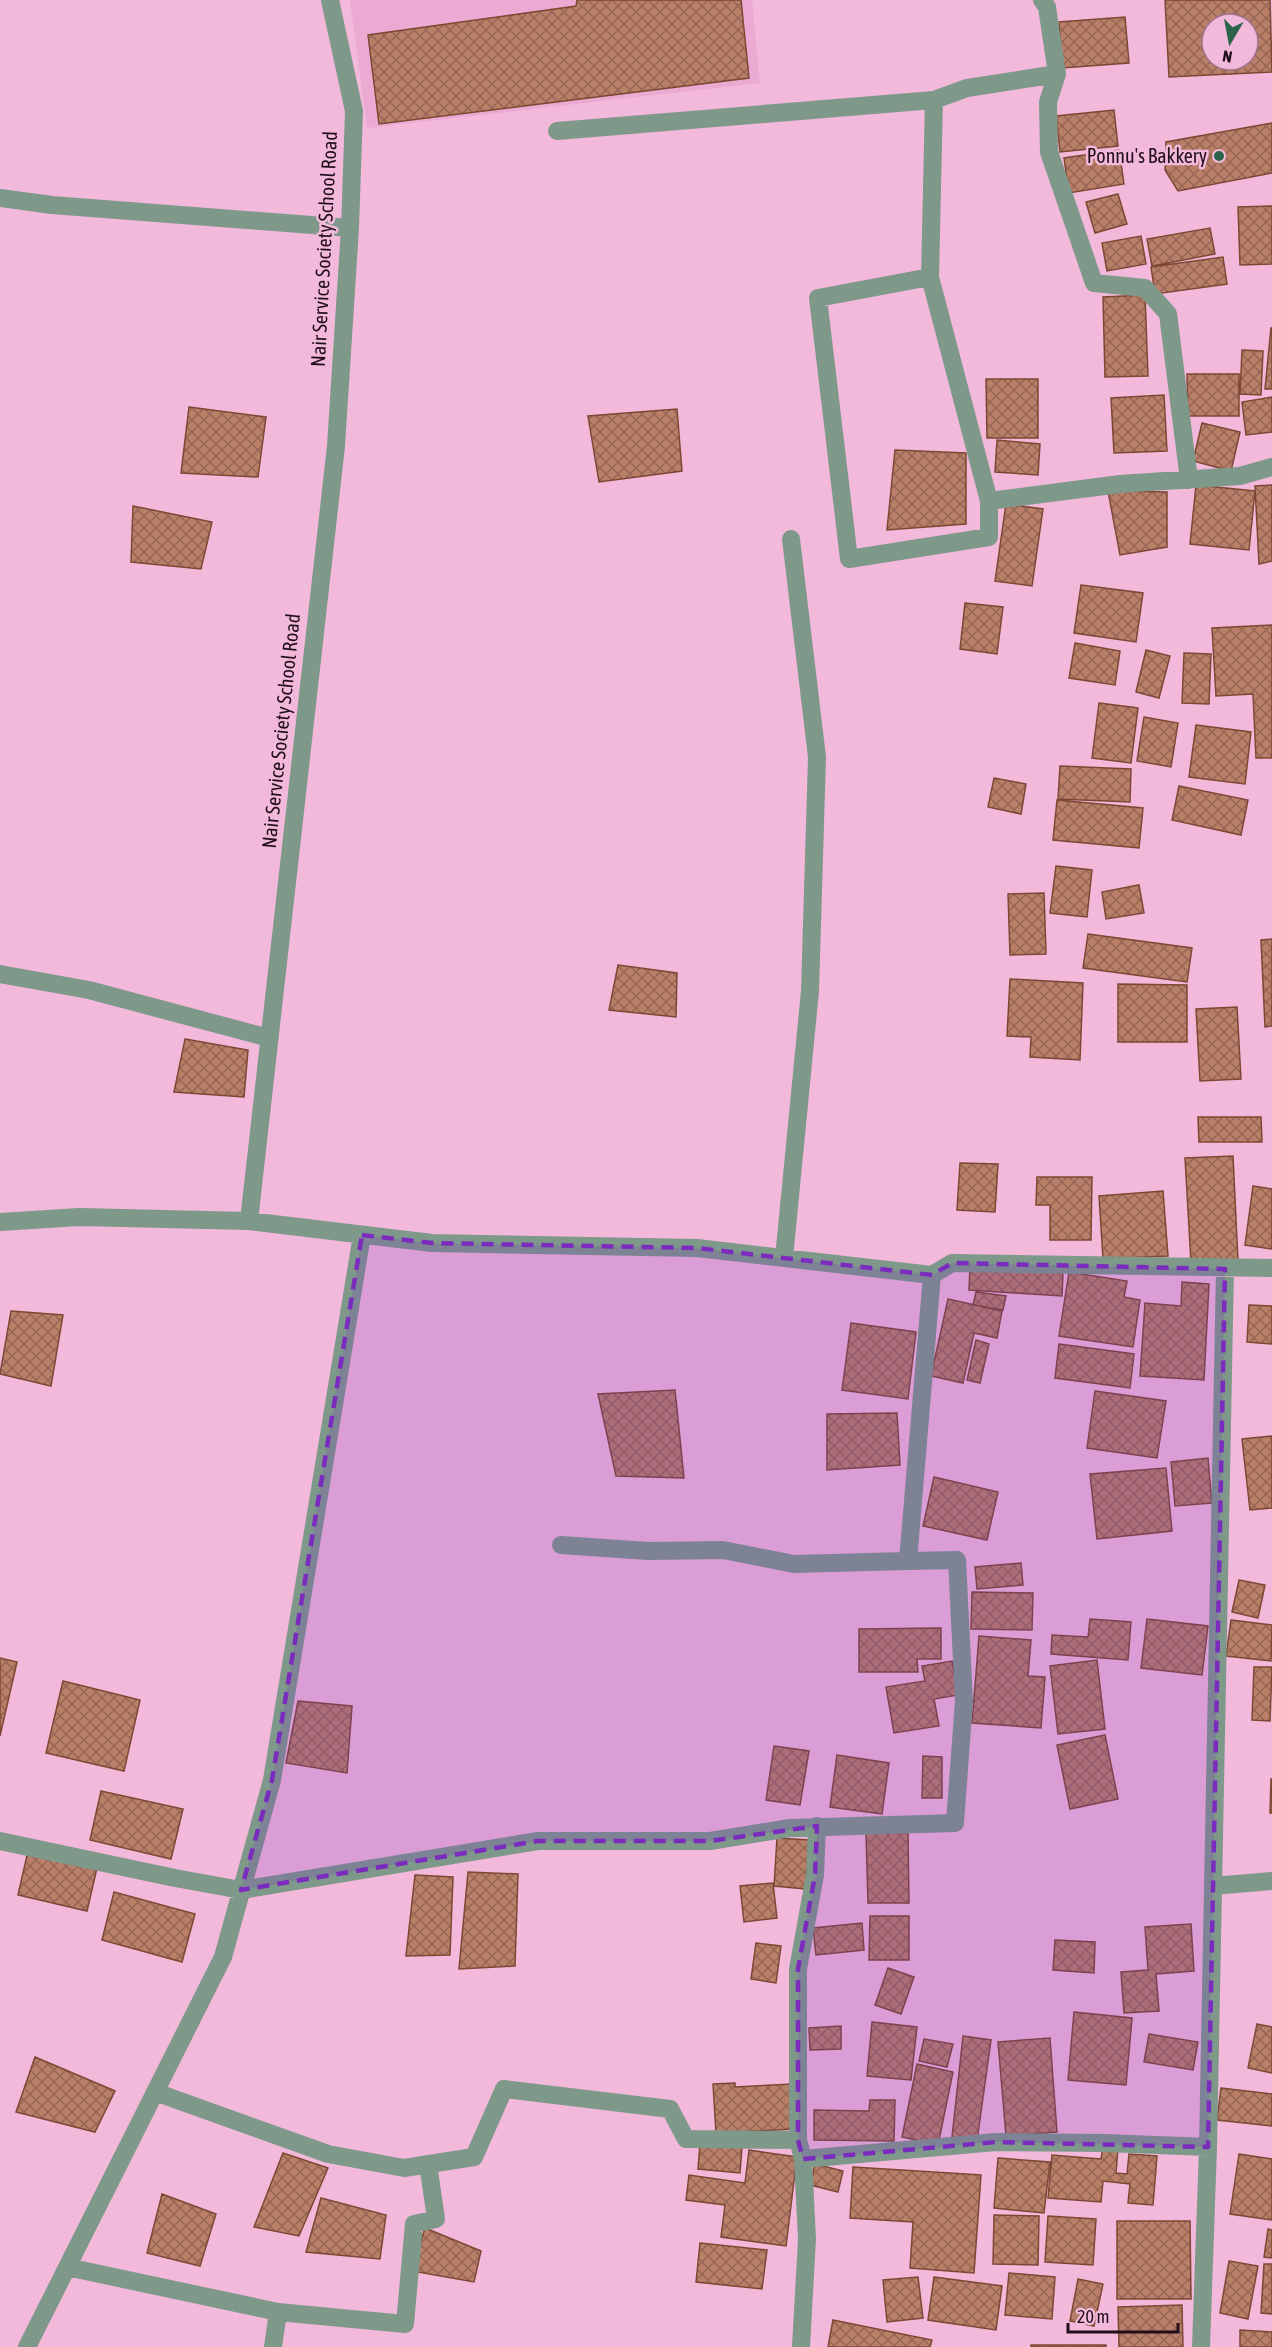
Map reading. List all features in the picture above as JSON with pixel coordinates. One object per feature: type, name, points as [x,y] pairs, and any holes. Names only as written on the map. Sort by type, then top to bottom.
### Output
[{"type":"street","name":"Nair Service Society School Road","points":[[249,1221],[336,446],[350,228],[354,111],[330,0]]},
{"type":"street","points":[[1042,0],[1047,7],[1058,74],[1048,102],[1049,152],[1094,283],[1145,288],[1168,314],[1189,480]]},
{"type":"street","points":[[557,131],[934,100],[967,88],[1058,74]]},
{"type":"street","points":[[930,278],[818,298],[849,559],[988,537],[989,501],[930,278],[934,100]]},
{"type":"street","points":[[0,198],[52,205],[350,228]]},
{"type":"street","points":[[989,501],[1120,484],[1239,476],[1272,467]]},
{"type":"street","points":[[784,1258],[810,991],[817,757],[791,539]]},
{"type":"street","points":[[0,974],[89,990],[269,1038]]},
{"type":"street","points":[[0,1222],[79,1217],[249,1221],[432,1243],[697,1248],[932,1275],[952,1263],[1272,1268]]},
{"type":"street","points":[[27,2347],[223,1957],[272,1780],[362,1235]]},
{"type":"street","points":[[1201,2347],[1208,2147],[1225,1269]]},
{"type":"street","points":[[908,1561],[932,1275]]},
{"type":"street","points":[[0,1841],[241,1890],[538,1841],[710,1841],[790,1828],[955,1822],[964,1701],[957,1560],[794,1564],[723,1550],[648,1551],[561,1545]]},
{"type":"street","points":[[801,2347],[807,2239],[803,2159],[798,2140],[798,1969],[815,1875],[817,1826]]},
{"type":"street","points":[[1213,1886],[1272,1881]]},
{"type":"street","points":[[155,2091],[328,2154],[404,2168],[474,2157],[504,2090],[670,2109],[686,2139],[798,2140]]},
{"type":"street","points":[[803,2159],[996,2142],[1208,2147]]},
{"type":"street","points":[[67,2267],[278,2312],[405,2324],[414,2224],[436,2219],[428,2164]]},
{"type":"street","points":[[273,2347],[278,2312]]},
{"type":"highlighted area","points":[[362,1235],[432,1243],[697,1248],[932,1275],[952,1263],[1225,1269],[1208,2147],[996,2142],[803,2159],[798,2140],[798,1969],[815,1875],[817,1826],[710,1841],[538,1841],[241,1890],[272,1780]]},
{"type":"shaded area","points":[[350,0],[752,0],[760,83],[367,128]]},
{"type":"building","points":[[577,0],[741,0],[749,78],[379,124],[368,35],[576,6]]},
{"type":"building","points":[[1165,0],[1270,0],[1272,72],[1169,77]]},
{"type":"building","points":[[1125,17],[1129,63],[1062,68],[1059,22]]},
{"type":"building","points":[[1114,110],[1118,146],[1060,152],[1056,116]]},
{"type":"building","name":"Ponnu's Bakkery","points":[[1272,123],[1272,173],[1178,191],[1165,170],[1166,142]]},
{"type":"building","points":[[1119,150],[1124,184],[1069,193],[1064,158]]},
{"type":"building","points":[[1118,194],[1127,224],[1095,233],[1086,202]]},
{"type":"building","points":[[1272,206],[1272,264],[1240,265],[1238,207]]},
{"type":"building","points":[[1210,228],[1215,254],[1152,266],[1147,239]]},
{"type":"building","points":[[1141,236],[1146,264],[1107,271],[1102,243]]},
{"type":"building","points":[[1223,257],[1227,284],[1155,294],[1151,267]]},
{"type":"building","points":[[1145,295],[1148,376],[1105,377],[1103,297]]},
{"type":"building","points":[[1271,328],[1272,389],[1265,389]]},
{"type":"building","points":[[1242,350],[1263,351],[1261,395],[1240,394]]},
{"type":"building","points":[[1187,374],[1239,374],[1239,416],[1188,416]]},
{"type":"building","points":[[986,379],[1038,379],[1038,438],[987,438]]},
{"type":"building","points":[[1164,395],[1167,451],[1114,453],[1111,398]]},
{"type":"building","points":[[1272,397],[1272,432],[1246,435],[1242,402]]},
{"type":"building","points":[[189,407],[266,417],[258,477],[181,473]]},
{"type":"building","points":[[677,409],[682,471],[599,482],[588,416]]},
{"type":"building","points":[[1202,423],[1240,432],[1231,471],[1193,461]]},
{"type":"building","points":[[997,440],[1040,444],[1038,475],[995,472]]},
{"type":"building","points":[[895,450],[966,453],[966,524],[887,530]]},
{"type":"building","points":[[1196,485],[1255,491],[1249,550],[1190,544]]},
{"type":"building","points":[[1272,485],[1272,561],[1259,564],[1255,486]]},
{"type":"building","points":[[1108,491],[1167,492],[1167,547],[1120,555]]},
{"type":"building","points":[[1006,504],[1043,509],[1032,586],[995,581]]},
{"type":"building","points":[[133,506],[212,522],[201,569],[131,562]]},
{"type":"building","points":[[1081,585],[1143,593],[1136,642],[1074,633]]},
{"type":"building","points":[[965,603],[1003,607],[997,654],[960,649]]},
{"type":"building","points":[[1272,625],[1272,758],[1256,758],[1253,694],[1216,696],[1212,628]]},
{"type":"building","points":[[1075,643],[1120,651],[1115,685],[1069,678]]},
{"type":"building","points":[[1146,650],[1170,656],[1159,698],[1136,692]]},
{"type":"building","points":[[1184,653],[1211,654],[1209,704],[1182,703]]},
{"type":"building","points":[[1099,703],[1138,708],[1131,763],[1092,758]]},
{"type":"building","points":[[1144,717],[1178,723],[1171,767],[1137,761]]},
{"type":"building","points":[[1196,725],[1251,732],[1245,784],[1189,777]]},
{"type":"building","points":[[1060,766],[1131,769],[1130,802],[1058,799]]},
{"type":"building","points":[[994,778],[1026,784],[1021,814],[988,807]]},
{"type":"building","points":[[1179,786],[1248,800],[1241,835],[1172,820]]},
{"type":"building","points":[[1057,800],[1143,808],[1139,848],[1053,840]]},
{"type":"building","points":[[1056,866],[1092,870],[1087,917],[1050,913]]},
{"type":"building","points":[[1139,885],[1144,913],[1106,919],[1102,892]]},
{"type":"building","points":[[1044,893],[1046,954],[1010,955],[1008,894]]},
{"type":"building","points":[[1088,934],[1192,948],[1187,982],[1083,968]]},
{"type":"building","points":[[1272,939],[1272,1026],[1265,1027],[1261,940]]},
{"type":"building","points":[[618,965],[677,973],[676,1017],[609,1010]]},
{"type":"building","points":[[1010,979],[1083,983],[1080,1060],[1030,1057],[1031,1037],[1007,1036]]},
{"type":"building","points":[[1118,984],[1187,985],[1187,1042],[1118,1042]]},
{"type":"building","points":[[1237,1007],[1241,1079],[1200,1081],[1196,1009]]},
{"type":"building","points":[[185,1039],[248,1050],[244,1097],[174,1092]]},
{"type":"building","points":[[1198,1117],[1261,1117],[1262,1142],[1199,1142]]},
{"type":"building","points":[[1233,1156],[1238,1261],[1191,1263],[1185,1158]]},
{"type":"building","points":[[960,1163],[998,1164],[995,1212],[957,1210]]},
{"type":"building","points":[[1037,1177],[1092,1177],[1091,1240],[1050,1240],[1050,1205],[1036,1205]]},
{"type":"building","points":[[1253,1186],[1272,1189],[1272,1249],[1245,1245]]},
{"type":"building","points":[[1163,1191],[1168,1256],[1103,1259],[1099,1196]]},
{"type":"building","points":[[970,1267],[1063,1273],[1062,1296],[969,1290]]},
{"type":"building","points":[[1069,1272],[1127,1281],[1124,1297],[1140,1300],[1133,1347],[1059,1336]]},
{"type":"building","points":[[1182,1282],[1209,1284],[1204,1380],[1140,1376],[1145,1303],[1181,1306]]},
{"type":"building","points":[[976,1292],[1006,1296],[1003,1310],[973,1305]]},
{"type":"building","points":[[948,1299],[1002,1311],[997,1338],[974,1333],[963,1383],[931,1376]]},
{"type":"building","points":[[1249,1305],[1272,1306],[1272,1344],[1247,1342]]},
{"type":"building","points":[[11,1311],[63,1315],[51,1386],[0,1374]]},
{"type":"building","points":[[851,1323],[916,1332],[908,1399],[842,1390]]},
{"type":"building","points":[[976,1340],[989,1344],[980,1383],[967,1380]]},
{"type":"building","points":[[1059,1344],[1134,1354],[1130,1388],[1055,1378]]},
{"type":"building","points":[[675,1390],[684,1478],[616,1476],[598,1394]]},
{"type":"building","points":[[1095,1391],[1166,1401],[1157,1458],[1087,1448]]},
{"type":"building","points":[[897,1413],[900,1465],[827,1470],[827,1414]]},
{"type":"building","points":[[1272,1436],[1272,1508],[1250,1510],[1242,1439]]},
{"type":"building","points":[[1208,1458],[1212,1503],[1175,1506],[1171,1462]]},
{"type":"building","points":[[1166,1468],[1172,1531],[1097,1539],[1090,1474]]},
{"type":"building","points":[[934,1477],[998,1492],[987,1540],[923,1526]]},
{"type":"building","points":[[1021,1563],[1023,1585],[977,1589],[975,1567]]},
{"type":"building","points":[[1239,1580],[1265,1585],[1258,1618],[1232,1612]]},
{"type":"building","points":[[972,1592],[1033,1593],[1032,1630],[971,1629]]},
{"type":"building","points":[[1090,1619],[1131,1622],[1128,1660],[1051,1654],[1052,1635],[1088,1637]]},
{"type":"building","points":[[1147,1619],[1208,1626],[1202,1675],[1141,1668]]},
{"type":"building","points":[[1231,1620],[1272,1625],[1271,1661],[1226,1656]]},
{"type":"building","points":[[941,1628],[941,1659],[917,1659],[918,1672],[859,1672],[859,1629]]},
{"type":"building","points":[[979,1636],[1031,1640],[1028,1676],[1045,1677],[1041,1728],[972,1723]]},
{"type":"building","points":[[0,1658],[17,1662],[0,1736]]},
{"type":"building","points":[[1097,1660],[1105,1729],[1058,1734],[1050,1666]]},
{"type":"building","points":[[952,1661],[958,1695],[934,1699],[939,1726],[894,1733],[886,1687],[925,1681],[922,1666]]},
{"type":"building","points":[[1254,1667],[1272,1667],[1270,1721],[1252,1720]]},
{"type":"building","points":[[63,1681],[140,1700],[124,1771],[46,1753]]},
{"type":"building","points":[[298,1701],[352,1706],[347,1773],[286,1763]]},
{"type":"building","points":[[1105,1735],[1118,1799],[1070,1809],[1057,1745]]},
{"type":"building","points":[[774,1746],[809,1751],[800,1805],[766,1800]]},
{"type":"building","points":[[837,1755],[889,1763],[882,1814],[830,1807]]},
{"type":"building","points":[[923,1756],[942,1757],[942,1798],[922,1798]]},
{"type":"building","points":[[1271,1779],[1272,1813],[1270,1813]]},
{"type":"building","points":[[101,1791],[183,1809],[171,1859],[90,1840]]},
{"type":"building","points":[[866,1833],[908,1833],[909,1903],[868,1903]]},
{"type":"building","points":[[777,1838],[810,1840],[805,1889],[774,1886]]},
{"type":"building","points":[[28,1851],[97,1868],[87,1911],[18,1895]]},
{"type":"building","points":[[468,1872],[518,1874],[515,1966],[459,1969]]},
{"type":"building","points":[[415,1875],[453,1877],[450,1955],[406,1956]]},
{"type":"building","points":[[773,1883],[777,1918],[744,1922],[740,1886]]},
{"type":"building","points":[[114,1892],[195,1914],[182,1962],[102,1940]]},
{"type":"building","points":[[870,1916],[909,1916],[909,1960],[869,1960]]},
{"type":"building","points":[[862,1923],[864,1950],[816,1955],[813,1928]]},
{"type":"building","points":[[1191,1924],[1194,1971],[1156,1974],[1159,2011],[1124,2013],[1121,1972],[1148,1970],[1145,1927]]},
{"type":"building","points":[[1055,1940],[1095,1942],[1094,1973],[1053,1970]]},
{"type":"building","points":[[756,1943],[781,1946],[776,1983],[751,1979]]},
{"type":"building","points":[[888,1968],[914,1977],[901,2014],[875,2005]]},
{"type":"building","points":[[1074,2012],[1132,2018],[1126,2085],[1068,2080]]},
{"type":"building","points":[[872,2022],[917,2027],[911,2080],[867,2076]]},
{"type":"building","points":[[1257,2024],[1272,2027],[1272,2073],[1248,2068]]},
{"type":"building","points":[[841,2026],[841,2049],[810,2050],[809,2028]]},
{"type":"building","points":[[1149,2034],[1198,2042],[1193,2070],[1144,2062]]},
{"type":"building","points":[[963,2036],[991,2040],[977,2141],[952,2137]]},
{"type":"building","points":[[1050,2038],[1057,2132],[1006,2136],[998,2042]]},
{"type":"building","points":[[924,2039],[953,2044],[947,2067],[919,2061]]},
{"type":"building","points":[[35,2057],[115,2091],[95,2132],[16,2112]]},
{"type":"building","points":[[917,2064],[953,2072],[938,2145],[902,2137]]},
{"type":"building","points":[[735,2083],[735,2087],[792,2084],[794,2129],[716,2133],[713,2084]]},
{"type":"building","points":[[1221,2088],[1272,2094],[1272,2126],[1217,2120]]},
{"type":"building","points":[[870,2100],[895,2100],[894,2141],[814,2140],[814,2110],[869,2111]]},
{"type":"building","points":[[700,2143],[742,2147],[740,2173],[698,2169]]},
{"type":"building","points":[[1103,2147],[1118,2148],[1116,2173],[1127,2174],[1129,2154],[1157,2156],[1153,2205],[1128,2203],[1130,2184],[1103,2181],[1101,2202],[1048,2198],[1052,2155],[1101,2159]]},
{"type":"building","points":[[749,2150],[797,2157],[786,2246],[721,2237],[725,2205],[686,2200],[689,2175],[745,2183]]},
{"type":"building","points":[[283,2153],[328,2168],[299,2236],[254,2227]]},
{"type":"building","points":[[1239,2154],[1272,2159],[1272,2220],[1230,2214]]},
{"type":"building","points":[[998,2158],[1050,2162],[1044,2213],[994,2208]]},
{"type":"building","points":[[815,2164],[843,2171],[838,2192],[810,2185]]},
{"type":"building","points":[[853,2167],[981,2175],[974,2273],[910,2268],[913,2222],[850,2218]]},
{"type":"building","points":[[162,2194],[216,2214],[200,2266],[147,2253]]},
{"type":"building","points":[[321,2198],[386,2215],[380,2259],[306,2252]]},
{"type":"building","points":[[994,2215],[1039,2216],[1038,2265],[993,2264]]},
{"type":"building","points":[[1048,2216],[1096,2219],[1093,2265],[1045,2262]]},
{"type":"building","points":[[1117,2221],[1190,2221],[1191,2299],[1117,2299]]},
{"type":"building","points":[[425,2228],[481,2251],[474,2282],[412,2271]]},
{"type":"building","points":[[1268,2229],[1272,2230],[1272,2258],[1264,2257]]},
{"type":"building","points":[[700,2243],[767,2250],[762,2289],[696,2282]]},
{"type":"building","points":[[1229,2261],[1258,2266],[1248,2319],[1220,2313]]},
{"type":"building","points":[[1264,2264],[1272,2264],[1272,2314],[1261,2313]]},
{"type":"building","points":[[1009,2273],[1055,2277],[1052,2319],[1005,2315]]},
{"type":"building","points":[[918,2277],[923,2318],[887,2322],[883,2280]]},
{"type":"building","points":[[934,2277],[1002,2286],[996,2330],[928,2320]]},
{"type":"building","points":[[1078,2279],[1103,2284],[1094,2326],[1070,2321]]},
{"type":"building","points":[[1182,2305],[1183,2347],[1119,2347],[1118,2307]]},
{"type":"building","points":[[833,2320],[932,2340],[930,2347],[828,2347]]},
{"type":"building","points":[[1240,2330],[1272,2332],[1272,2347],[1240,2347]]},
{"type":"building","points":[[1031,2345],[1106,2345],[1106,2347],[1031,2347]]},
{"type":"place","name":"Ponnu's Bakkery","points":[[1219,156]]}]
